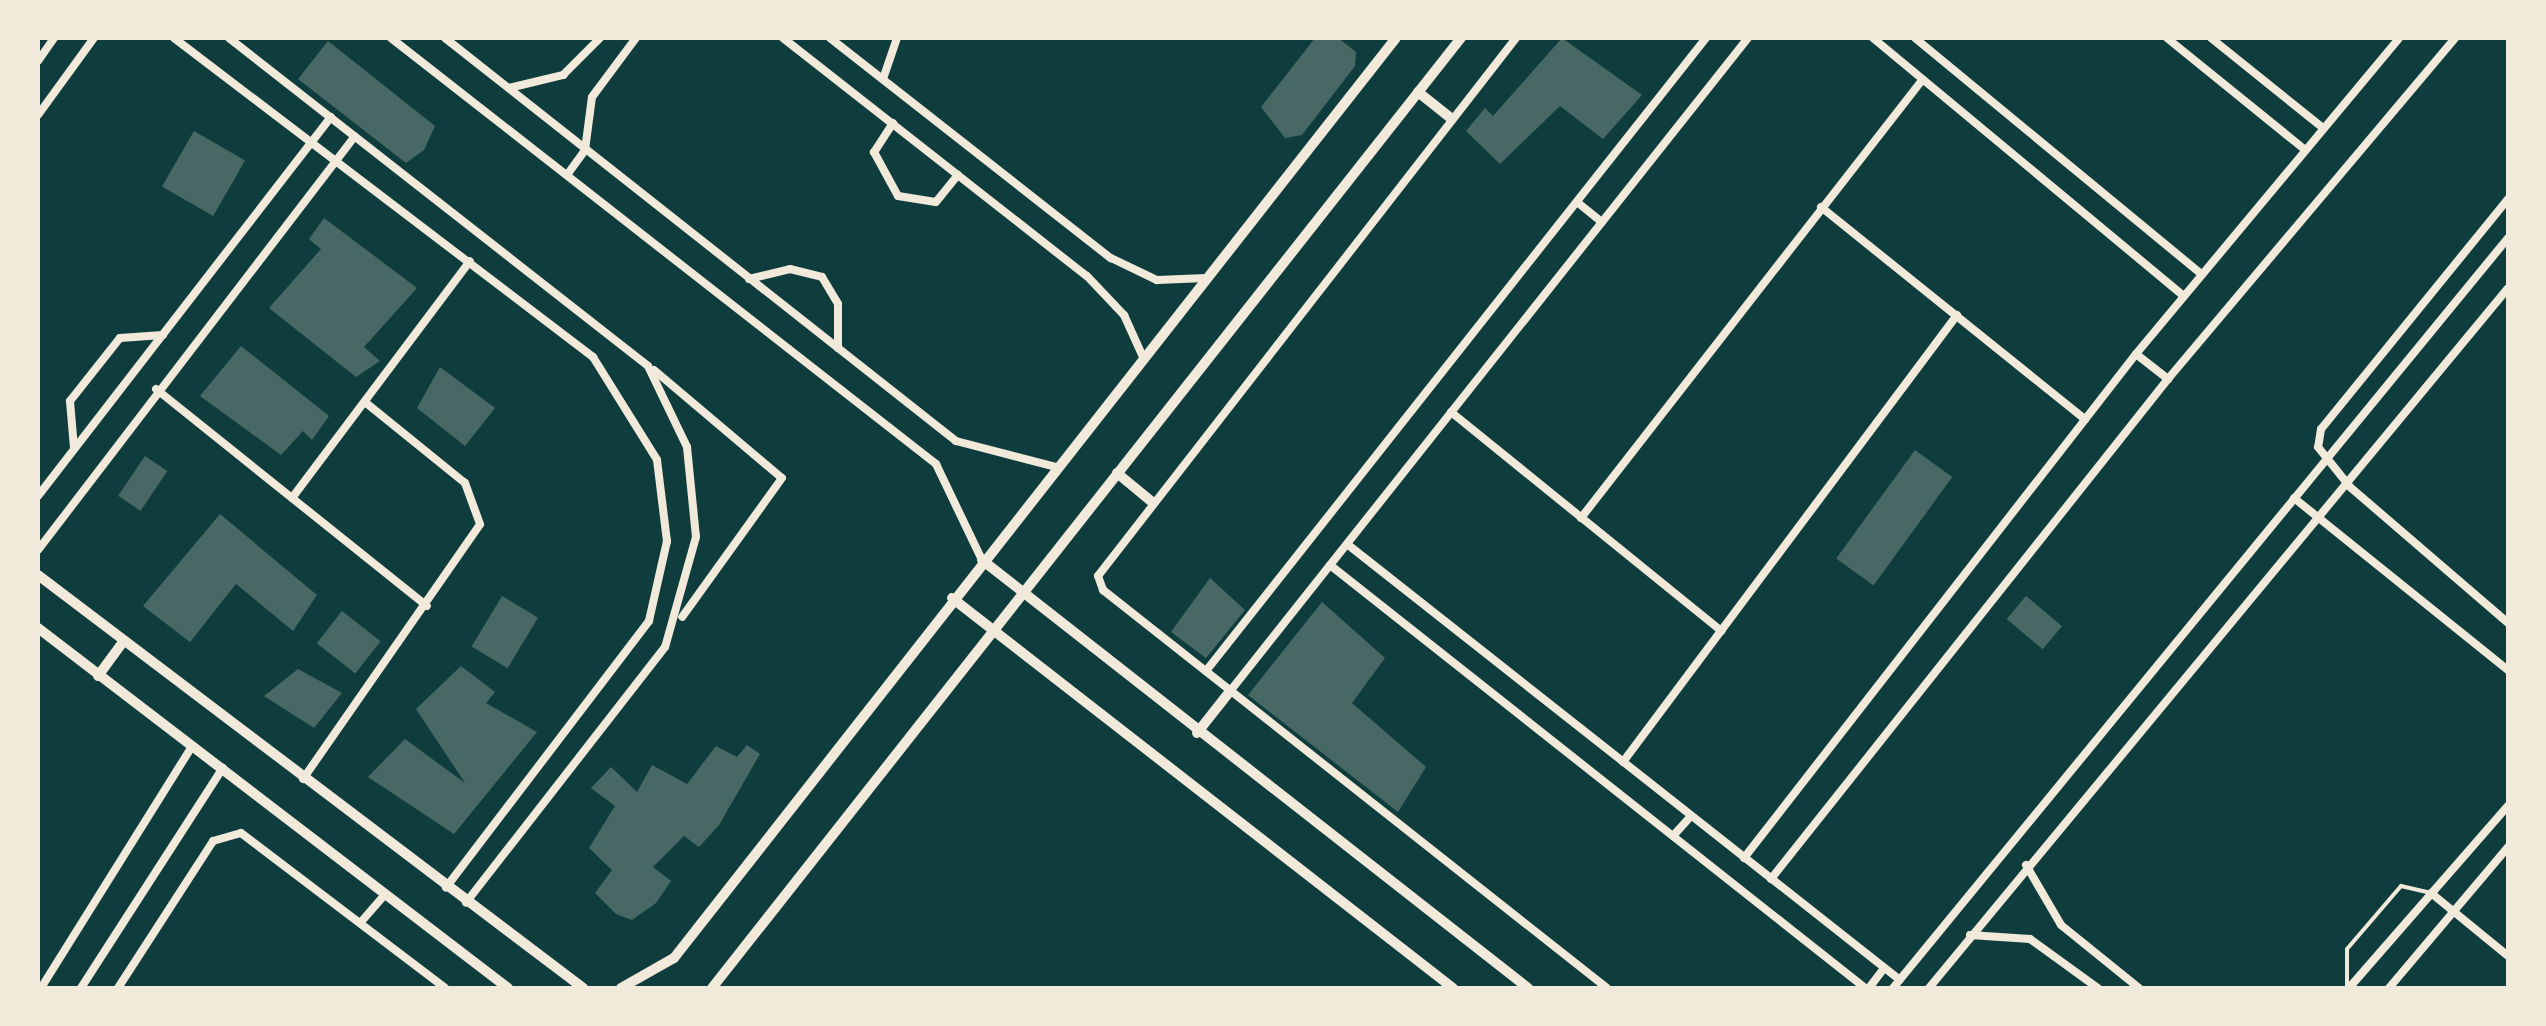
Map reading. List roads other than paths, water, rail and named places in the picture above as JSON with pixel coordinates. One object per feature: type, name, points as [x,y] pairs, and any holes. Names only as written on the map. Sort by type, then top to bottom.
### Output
[{"type":"street","points":[[38,61],[54,38]]},
{"type":"street","points":[[38,115],[94,38]]},
{"type":"street","points":[[174,38],[470,261],[620,387],[657,460],[667,541],[653,608],[630,657],[446,886]]},
{"type":"street","points":[[230,38],[648,366],[782,478],[676,624],[653,668],[466,903]]},
{"type":"street","points":[[391,38],[936,464],[982,560],[1197,733],[1528,988]]},
{"type":"street","points":[[445,38],[956,441],[1056,467]]},
{"type":"street","points":[[508,88],[564,75],[600,38]]},
{"type":"street","points":[[567,175],[585,150],[592,97],[636,38]]},
{"type":"street","points":[[783,38],[1107,294],[1143,357]]},
{"type":"street","points":[[832,38],[1111,258],[1157,280],[1206,278]]},
{"type":"street","points":[[883,79],[896,38]]},
{"type":"street","points":[[621,988],[674,958],[952,598],[1396,38]]},
{"type":"street","points":[[712,988],[1461,38]]},
{"type":"street","points":[[1516,38],[1100,569],[1100,586],[1608,988]]},
{"type":"street","points":[[1206,672],[1706,38]]},
{"type":"street","points":[[1197,733],[1748,38]]},
{"type":"street","points":[[1874,38],[2184,296]]},
{"type":"street","points":[[1915,38],[2202,274]]},
{"type":"street","points":[[2167,38],[2304,149]]},
{"type":"street","points":[[2211,38],[2322,128]]},
{"type":"street","points":[[1744,858],[2136,354],[2399,38]]},
{"type":"street","points":[[1771,879],[2168,380],[2456,38]]},
{"type":"street","points":[[1581,518],[1923,79]]},
{"type":"street","points":[[1418,92],[1452,119]]},
{"type":"street","points":[[38,496],[331,118]]},
{"type":"street","points":[[892,123],[874,152],[898,196],[936,202],[958,175]]},
{"type":"street","points":[[38,550],[156,390],[355,136]]},
{"type":"street","points":[[2508,199],[2321,430],[2326,464],[2508,623]]},
{"type":"street","points":[[1576,202],[1602,222]]},
{"type":"street","points":[[1820,207],[2086,419]]},
{"type":"street","points":[[1893,988],[2508,238]]},
{"type":"street","points":[[292,498],[470,261]]},
{"type":"street","points":[[749,279],[790,269],[822,277],[838,304],[838,348]]},
{"type":"street","points":[[1929,988],[2026,865],[2350,487],[2508,288]]},
{"type":"street","points":[[1623,762],[1957,315]]},
{"type":"street","points":[[74,448],[70,401],[120,338],[163,335]]},
{"type":"street","points":[[2136,354],[2168,380]]},
{"type":"street","points":[[648,366],[682,433],[696,492],[692,566],[676,624]]},
{"type":"street","points":[[156,390],[428,606]]},
{"type":"street","points":[[303,779],[475,538],[480,509],[465,483],[365,402]]},
{"type":"street","points":[[1451,412],[1721,632]]},
{"type":"street","points":[[1117,474],[1152,502]]},
{"type":"street","points":[[2294,498],[2508,670]]},
{"type":"street","points":[[1347,544],[1900,980]]},
{"type":"street","points":[[1330,565],[1867,988],[1884,968]]},
{"type":"street","points":[[38,575],[466,903],[584,988]]},
{"type":"street","points":[[952,598],[1453,988]]},
{"type":"street","points":[[38,628],[508,988]]},
{"type":"street","points":[[98,676],[123,642]]},
{"type":"street","points":[[42,988],[192,746]]},
{"type":"street","points":[[82,988],[223,768]]},
{"type":"street","points":[[2348,988],[2508,806]]},
{"type":"street","points":[[1673,836],[1691,816]]},
{"type":"street","points":[[118,988],[226,834],[255,840],[445,988]]},
{"type":"street","points":[[2390,988],[2508,847]]},
{"type":"street","points":[[2026,865],[2061,925],[2139,988]]},
{"type":"street","points":[[2431,893],[2508,956]]},
{"type":"street","points":[[361,922],[385,894]]},
{"type":"street","points":[[1969,935],[2030,940],[2098,988]]},
{"type":"lane","points":[[2348,988],[2347,949],[2401,886],[2431,893]]}]
